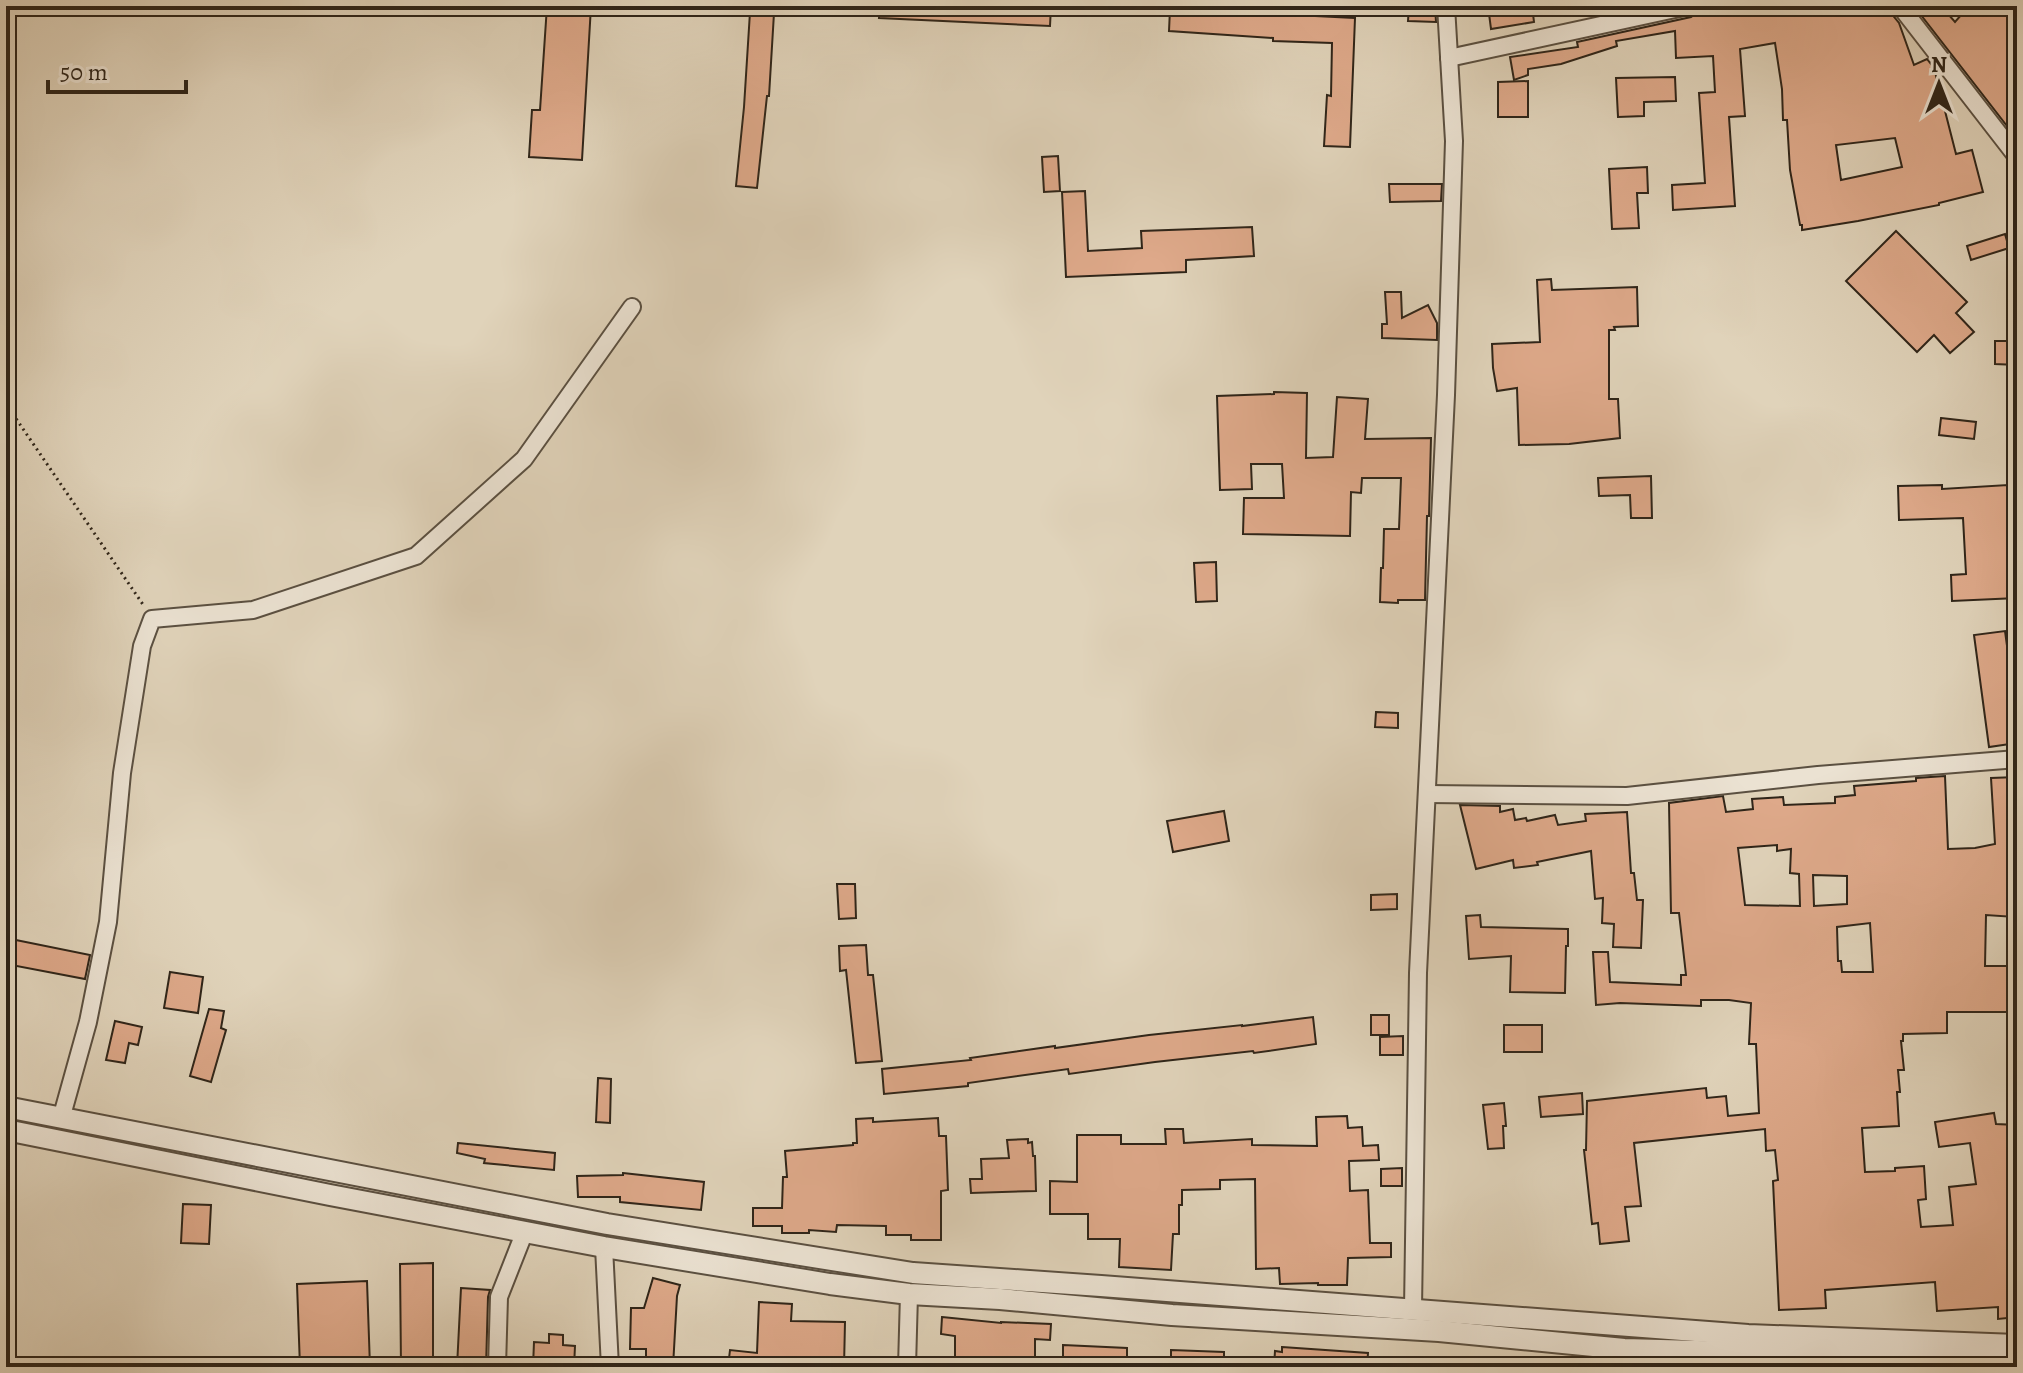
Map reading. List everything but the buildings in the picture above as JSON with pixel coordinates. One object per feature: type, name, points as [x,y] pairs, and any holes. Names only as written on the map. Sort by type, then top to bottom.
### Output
[{"type":"street","points":[[1413,1309],[1418,973],[1446,395],[1454,141],[1446,6]]},
{"type":"street","points":[[1900,6],[2017,157]]},
{"type":"street","points":[[1449,58],[1682,7]]},
{"type":"street","points":[[61,1119],[88,1022],[108,922],[122,773],[142,646],[152,619],[253,610],[416,556],[524,459],[632,307]]},
{"type":"street","points":[[1427,794],[1627,796],[1818,775],[2017,759]]},
{"type":"street","points":[[6,1107],[607,1224],[913,1273],[1748,1335],[2017,1345]]},
{"type":"street","points":[[6,1130],[604,1247],[909,1294],[1172,1315],[1439,1331],[1624,1349],[2017,1360]]},
{"type":"street","points":[[497,1367],[499,1297],[525,1231]]},
{"type":"street","points":[[604,1247],[610,1367]]},
{"type":"street","points":[[907,1367],[909,1294]]},
{"type":"path","points":[[6,404],[152,619]]}]
